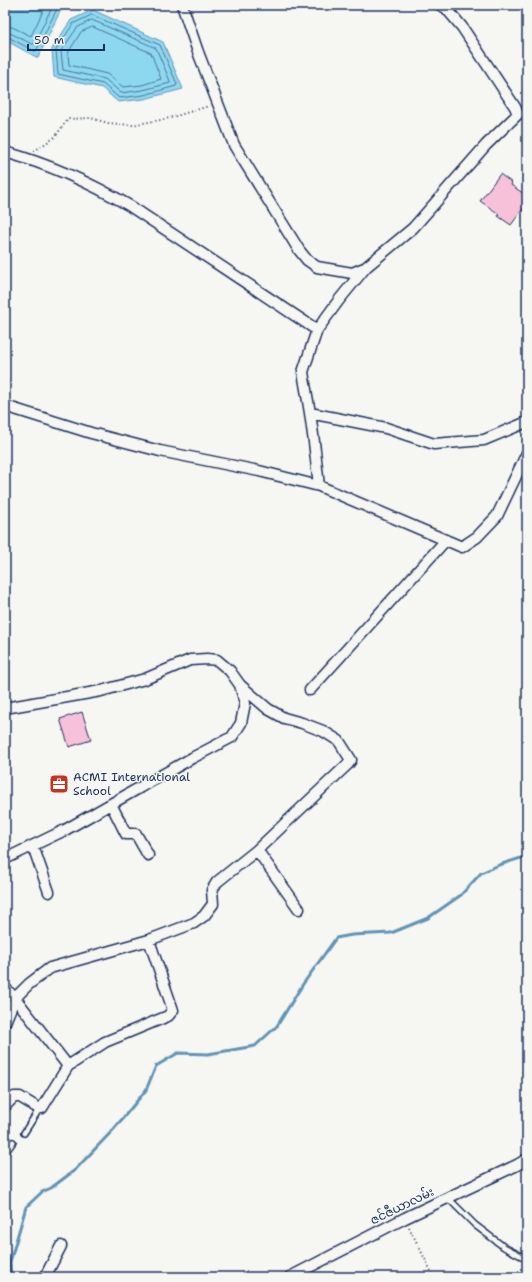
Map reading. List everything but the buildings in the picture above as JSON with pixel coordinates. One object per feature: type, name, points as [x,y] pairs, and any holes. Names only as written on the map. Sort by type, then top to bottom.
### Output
[{"type":"street","points":[[182,5],[198,52],[234,145],[299,250],[307,260],[317,267],[352,273],[366,267]]},
{"type":"street","points":[[319,486],[310,413],[303,372],[317,330],[366,267],[413,228],[481,151],[522,114],[515,107],[462,27],[446,8],[440,5]]},
{"type":"street","points":[[5,152],[24,157],[108,193],[317,330]]},
{"type":"street","points":[[5,406],[91,433],[144,447],[258,471],[319,486],[462,547],[477,536],[497,516],[527,454]]},
{"type":"street","points":[[310,413],[386,428],[434,444],[484,440],[527,422]]},
{"type":"street","points":[[310,690],[446,540]]},
{"type":"street","points":[[5,708],[101,691],[145,679],[190,660],[217,660],[230,671],[240,685],[268,709],[284,718],[322,731],[339,741],[351,760],[257,850],[217,882],[212,890],[213,904],[204,916],[194,923],[148,940],[50,968],[28,984],[15,998],[5,1022]]},
{"type":"street","points":[[5,860],[65,830],[232,737],[240,723],[244,703],[240,685]]},
{"type":"street","points":[[111,804],[126,834],[136,834],[148,855]]},
{"type":"street","points":[[34,846],[49,892]]},
{"type":"street","points":[[257,850],[299,909]]},
{"type":"street","points":[[5,1106],[14,1097],[20,1097],[38,1108],[42,1108],[68,1066],[105,1042],[168,1016],[172,1010],[148,940]]},
{"type":"street","points":[[5,988],[15,998],[68,1066]]},
{"type":"street","name":"ဇင်ဇီယာလမ်း","points":[[290,1277],[406,1218],[518,1165],[527,1159]]},
{"type":"street","points":[[45,1277],[61,1246]]},
{"type":"lane","points":[[24,1133],[40,1108]]},
{"type":"lane","points":[[5,1153],[13,1142]]},
{"type":"lane","points":[[448,1198],[481,1230],[504,1247],[527,1259]]},
{"type":"path","points":[[24,157],[55,136],[68,119],[91,118],[108,123],[132,125],[166,119],[218,104]]},
{"type":"path","points":[[406,1218],[434,1277]]},
{"type":"water","points":[[5,5],[63,5],[38,58],[5,40]]},
{"type":"water","points":[[93,10],[163,42],[183,89],[144,99],[118,102],[102,88],[54,77],[52,49],[71,20]]},
{"type":"waterway","points":[[11,1277],[10,1262],[26,1207],[42,1192],[51,1188],[75,1170],[114,1129],[146,1090],[156,1066],[178,1053],[208,1054],[255,1046],[277,1026],[303,984],[336,938],[352,935],[391,933],[428,918],[461,895],[481,873],[499,865],[527,856]]},
{"type":"place","name":"ACMI International School","points":[[59,784]]}]
